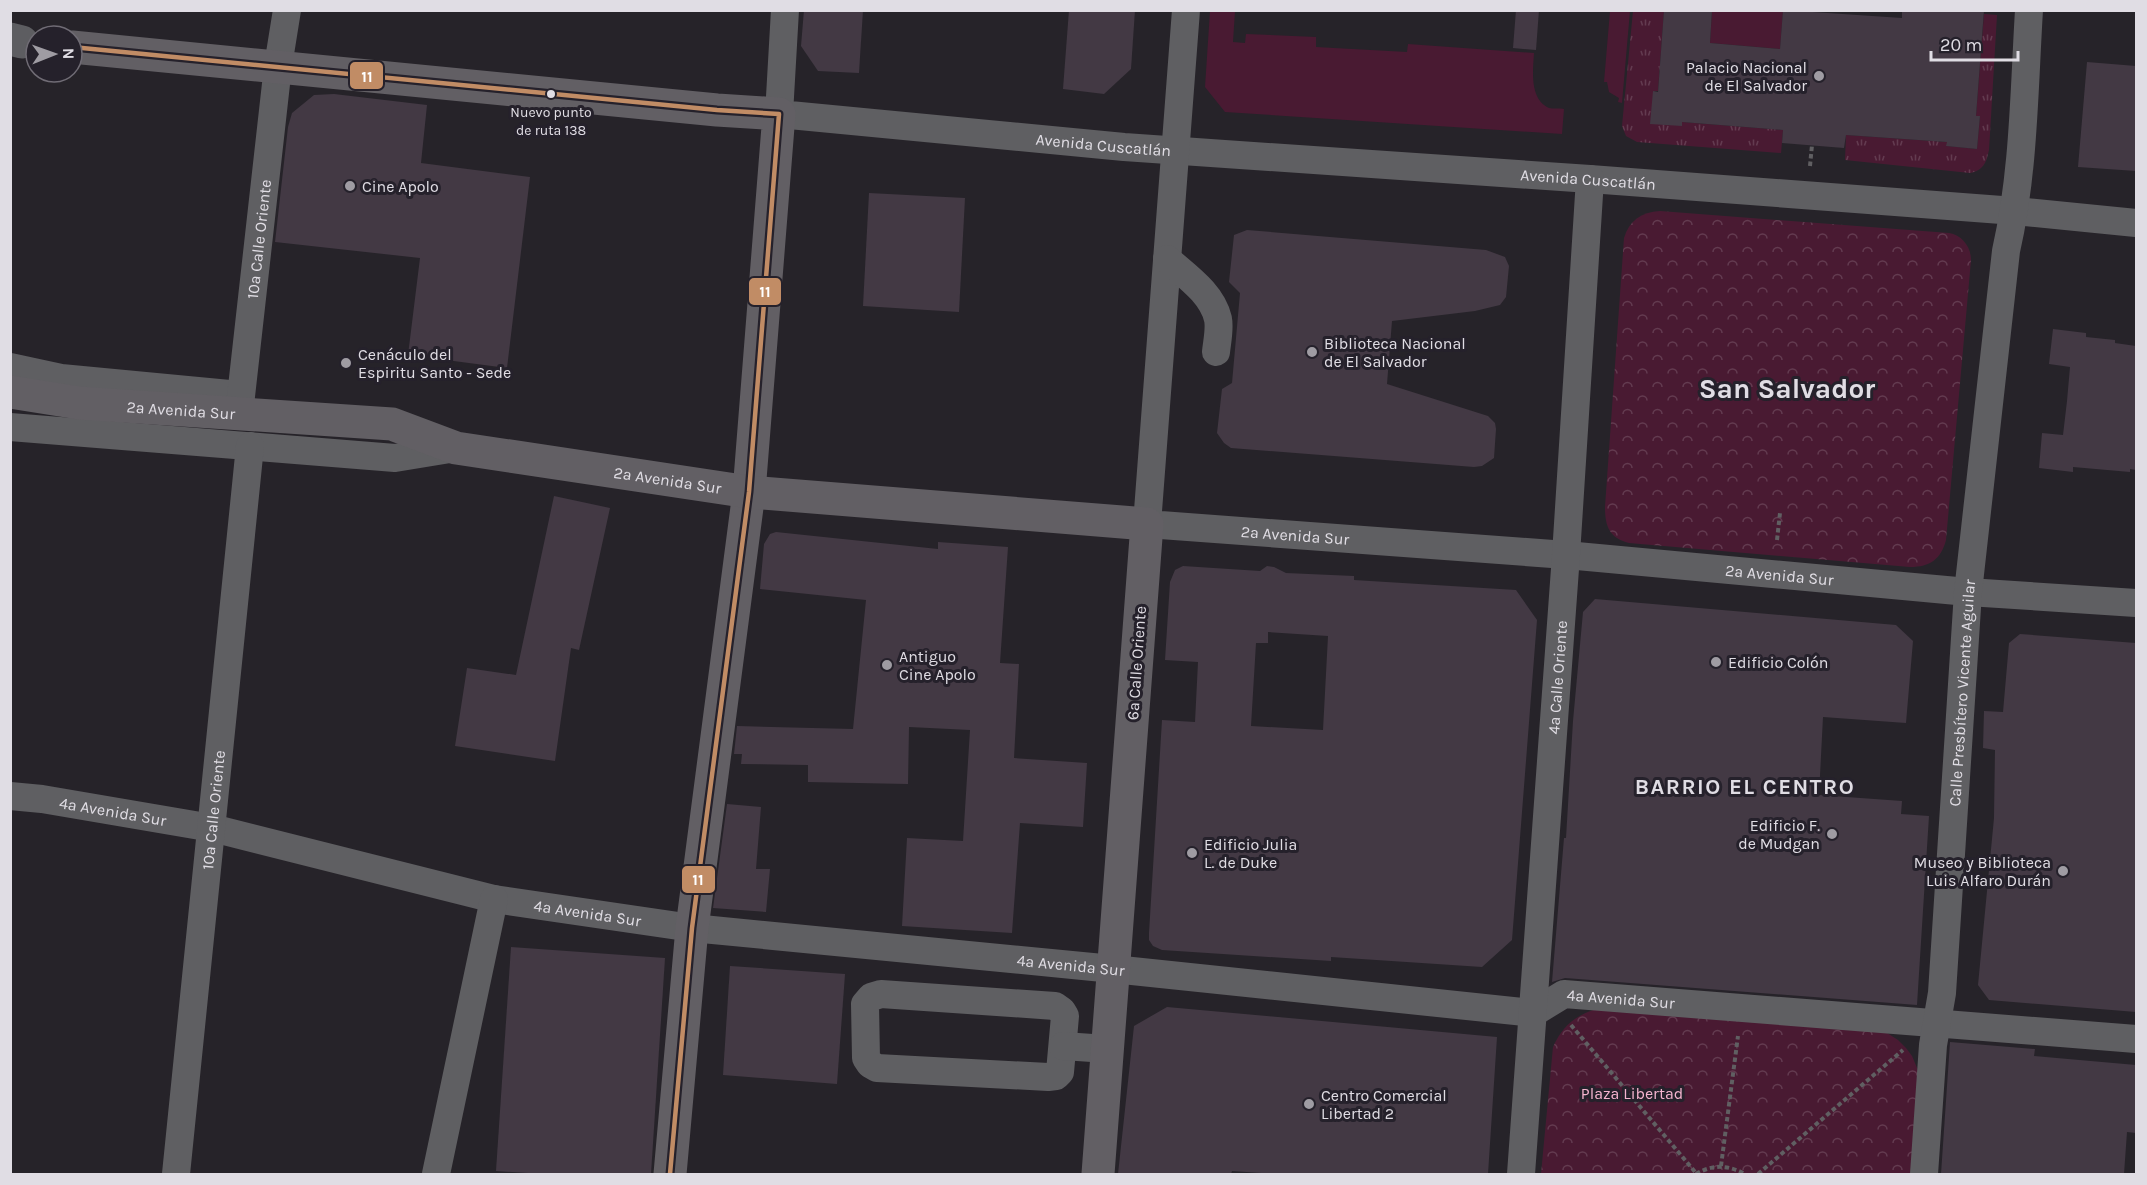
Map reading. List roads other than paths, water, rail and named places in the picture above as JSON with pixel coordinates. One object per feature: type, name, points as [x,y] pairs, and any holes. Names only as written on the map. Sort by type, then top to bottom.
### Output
[{"type":"main road","name":"Avenida Cuscatlán","points":[[84,48],[717,110],[779,114]]},
{"type":"main road","points":[[670,1174],[692,928],[749,492],[779,114]]},
{"type":"main road","name":"2a Avenida Sur","points":[[10,392],[79,403],[240,404],[392,424],[456,448],[749,492],[1147,524]]},
{"type":"main road","name":"6a Calle Oriente","points":[[1098,1174],[1147,524]]},
{"type":"street","name":"10a Calle Oriente","points":[[240,404],[278,66],[287,10]]},
{"type":"street","points":[[779,114],[784,10]]},
{"type":"street","name":"6a Calle Oriente","points":[[1147,524],[1186,10]]},
{"type":"street","name":"Calle Presbítero Vicente Aguilar","points":[[1924,1174],[1933,1045],[1942,993],[1968,592],[2006,251],[2019,179],[2029,10]]},
{"type":"street","name":"Avenida Cuscatlán","points":[[779,114],[1175,151],[2015,211],[2136,224]]},
{"type":"street","name":"4a Calle Oriente","points":[[1521,1174],[1544,1006],[1566,555],[1590,179]]},
{"type":"street","points":[[1167,259],[1210,301],[1218,320],[1216,352]]},
{"type":"street","name":"2a Avenida Sur","points":[[10,367],[61,378],[240,404]]},
{"type":"street","name":"2a Avenida Sur","points":[[10,428],[395,458],[456,448]]},
{"type":"street","name":"10a Calle Oriente","points":[[176,1174],[250,446]]},
{"type":"street","name":"2a Avenida Sur","points":[[1147,524],[1566,555],[1968,592],[2136,603]]},
{"type":"street","name":"4a Avenida Sur","points":[[10,796],[42,799],[212,828],[494,899],[692,928],[1113,969],[1544,1006],[1564,994],[2136,1039]]},
{"type":"street","points":[[436,1174],[494,899]]},
{"type":"street","points":[[990,1002],[992,957]]},
{"type":"street","points":[[880,994],[990,1002],[1055,1006],[1062,1011],[1065,1016],[1063,1046],[1060,1072],[1056,1076],[877,1068],[866,1058],[865,1004],[872,997],[880,994]]},
{"type":"street","points":[[1063,1046],[1107,1049]]},
{"type":"place","name":"Palacio Nacional de El Salvador","points":[[1819,76]]},
{"type":"place","name":"Nuevo punto de ruta 138","points":[[551,94]]},
{"type":"place","name":"Cine Apolo","points":[[350,186]]},
{"type":"place","name":"Biblioteca Nacional de El Salvador","points":[[1312,352]]},
{"type":"place","name":"Cenáculo del Espiritu Santo - Sede","points":[[346,363]]},
{"type":"place","name":"Edificio Colón","points":[[1716,662]]},
{"type":"place","name":"Antiguo Cine Apolo","points":[[887,665]]},
{"type":"place","name":"Edificio F. de Mudgan","points":[[1832,834]]},
{"type":"place","name":"Edificio Julia L. de Duke","points":[[1192,853]]},
{"type":"place","name":"Museo y Biblioteca Luis Alfaro Durán","points":[[2063,871]]},
{"type":"place","name":"Centro Comercial Libertad 2","points":[[1309,1104]]},
{"type":"district","name":"San Salvador","points":[[1787,388]]},
{"type":"district","name":"BARRIO EL CENTRO","points":[[1745,786]]},
{"type":"park label","name":"Plaza Libertad","points":[[1632,1093]]}]
